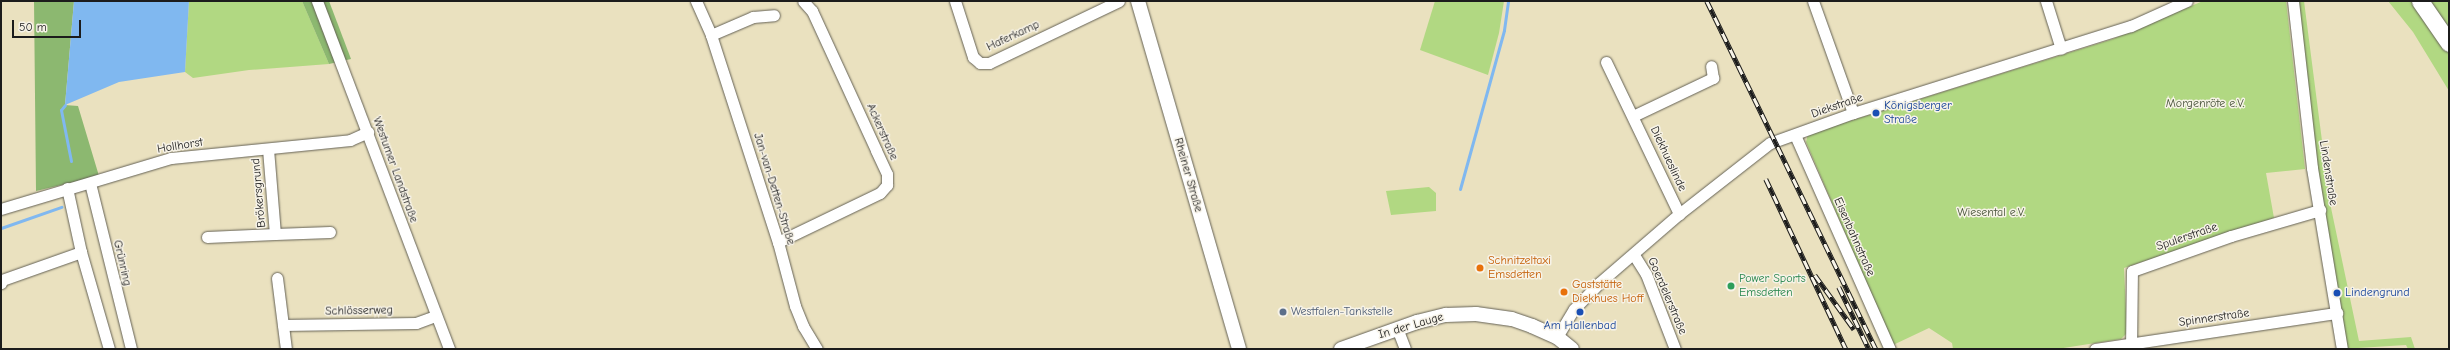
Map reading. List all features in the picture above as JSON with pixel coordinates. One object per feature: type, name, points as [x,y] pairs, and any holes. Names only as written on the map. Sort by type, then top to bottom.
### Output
[{"type":"main road","points":[[2420,1],[2449,43]]},
{"type":"street","name":"Westumer Landstraße","points":[[317,1],[368,132],[435,316],[449,349]]},
{"type":"street","name":"Jan-van-Detten-Straße","points":[[696,1],[711,34],[778,242],[795,306],[803,326],[816,349]]},
{"type":"street","name":"Ackerstraße","points":[[778,242],[880,194],[887,186],[887,174],[812,11],[803,1]]},
{"type":"street","name":"Haferkamp","points":[[955,1],[973,57],[980,64],[989,62],[1119,1]]},
{"type":"street","name":"Rheiner Straße","points":[[1138,1],[1239,349]]},
{"type":"street","points":[[1814,1],[1853,113]]},
{"type":"street","points":[[2046,1],[2061,49]]},
{"type":"street","name":"Diekstraße","points":[[1557,337],[1584,298],[1679,214],[1770,143],[1853,113],[2131,26],[2187,1]]},
{"type":"street","name":"Lindenstraße","points":[[2293,1],[2312,168],[2342,349]]},
{"type":"street","points":[[711,34],[753,17],[774,15]]},
{"type":"street","name":"Diekhueslinde","points":[[1606,62],[1679,214]]},
{"type":"street","points":[[1633,116],[1713,78],[1711,66]]},
{"type":"street","name":"Hollhorst","points":[[1,209],[171,158],[350,140],[368,132]]},
{"type":"street","name":"Eisenbahnstraße","points":[[1795,135],[1890,349]]},
{"type":"street","name":"Brökersgrund","points":[[268,149],[275,234]]},
{"type":"street","name":"Grünring","points":[[90,183],[131,349]]},
{"type":"street","points":[[67,188],[81,252],[109,349]]},
{"type":"street","name":"Spulerstraße","points":[[2131,346],[2132,271],[2231,236],[2320,210]]},
{"type":"street","name":"Brökersgrund","points":[[207,237],[330,232]]},
{"type":"street","points":[[1,283],[2,280],[81,252]]},
{"type":"street","name":"Goerdelerstraße","points":[[1634,255],[1646,274],[1675,349]]},
{"type":"street","points":[[277,278],[286,349]]},
{"type":"street","name":"Spinnerstraße","points":[[2095,349],[2131,346],[2337,313]]},
{"type":"street","name":"In der Lauge","points":[[1341,349],[1397,328],[1434,317],[1476,314],[1512,320],[1557,337],[1572,349]]},
{"type":"street","name":"Schlösserweg","points":[[282,325],[416,324],[435,316]]},
{"type":"street","points":[[1397,328],[1405,349]]},
{"type":"green space","points":[[34,1],[74,1],[65,105],[78,106],[99,176],[36,191]]},
{"type":"green space","points":[[189,1],[302,1],[329,64],[249,70],[193,78],[185,72]]},
{"type":"green space","points":[[302,1],[329,1],[351,59],[329,64]]},
{"type":"green space","points":[[1435,1],[1504,1],[1499,33],[1488,75],[1420,50]]},
{"type":"green space","name":"Wiesental e.V.","points":[[2203,1],[2286,1],[2305,169],[2266,173],[2274,218],[2124,268],[2127,333],[2121,339],[2057,349],[1953,349],[1952,343],[1929,328],[1893,345],[1806,142],[1808,134],[2113,39]]},
{"type":"green space","points":[[2293,1],[2304,1],[2330,203],[2359,341],[2411,337],[2415,349],[2408,349],[2406,345],[2342,349]]},
{"type":"green space","points":[[2388,1],[2449,1],[2449,91],[2413,32]]},
{"type":"green space","points":[[1429,187],[1436,193],[1436,211],[1391,215],[1386,191]]},
{"type":"water","points":[[74,1],[189,1],[185,72],[119,82],[65,105]]},
{"type":"waterway","points":[[1460,189],[1504,30],[1508,1]]},
{"type":"waterway","points":[[65,105],[61,110],[71,161]]},
{"type":"waterway","points":[[1,228],[61,207]]},
{"type":"railway","points":[[1707,1],[1876,349]]},
{"type":"railway","points":[[1766,179],[1846,349]]},
{"type":"railway","points":[[1815,275],[1854,329]]},
{"type":"railway","points":[[1839,287],[1869,349]]},
{"type":"place","name":"Königsberger Straße","points":[[1876,113]]},
{"type":"place","name":"Schnitzeltaxi Emsdetten","points":[[1480,268]]},
{"type":"place","name":"Power Sports Emsdetten","points":[[1731,286]]},
{"type":"place","name":"Gaststätte Diekhues Hoff","points":[[1564,292]]},
{"type":"place","name":"Lindengrund","points":[[2337,293]]},
{"type":"place","name":"Westfalen-Tankstelle","points":[[1283,312]]},
{"type":"place","name":"Am Hallenbad","points":[[1580,312]]},
{"type":"park label","name":"Morgenröte e.V.","points":[[2205,104]]}]
